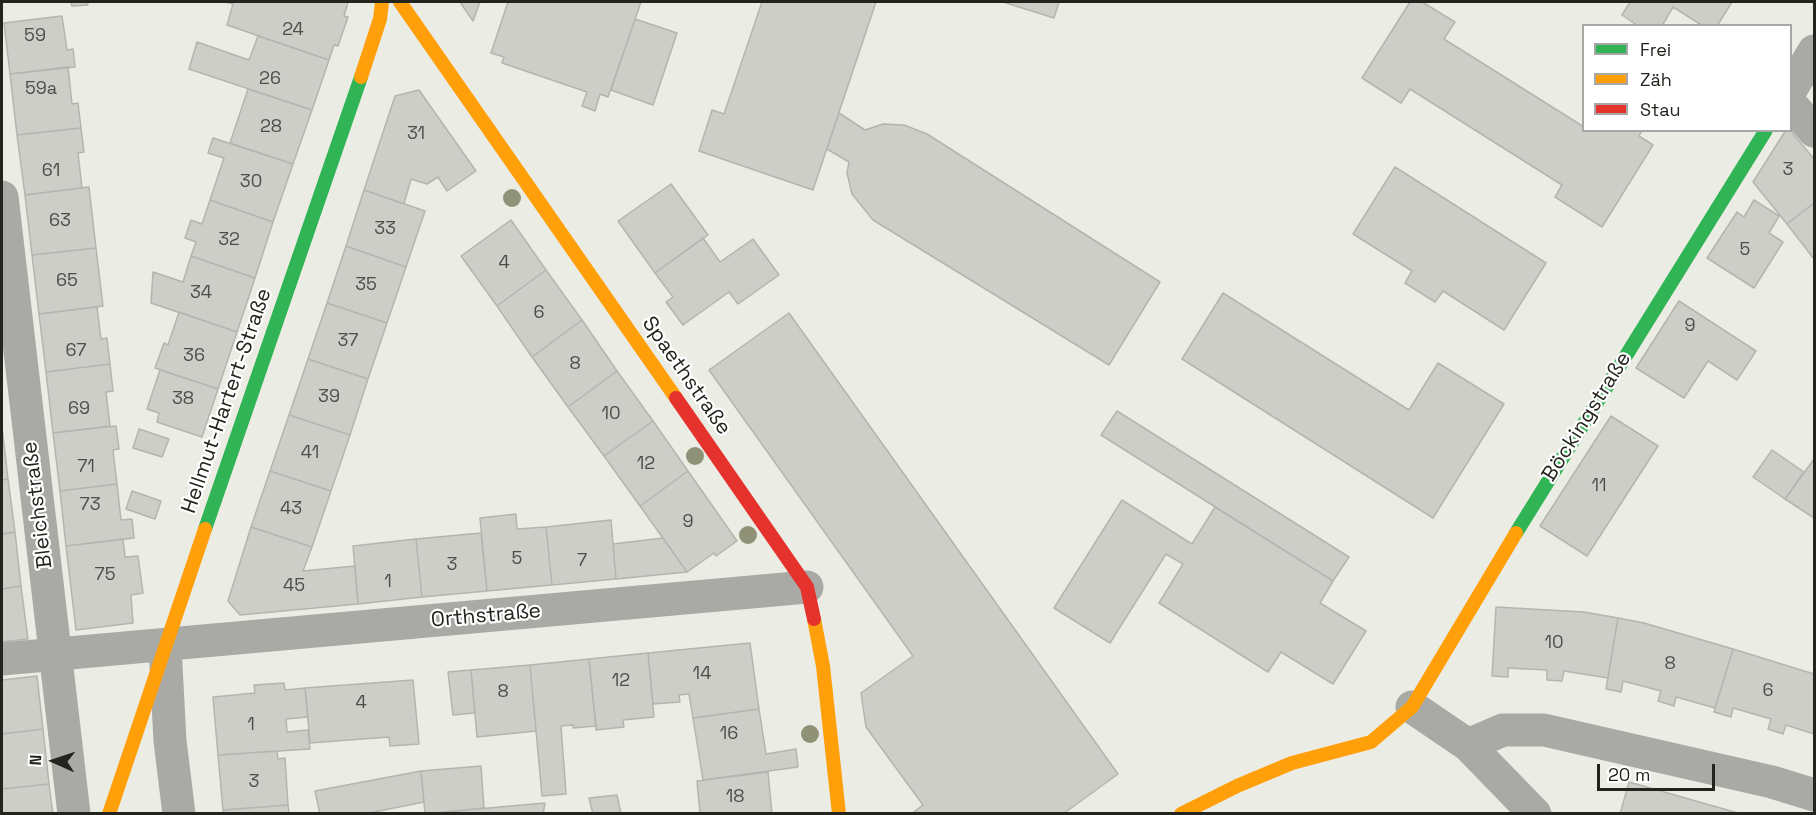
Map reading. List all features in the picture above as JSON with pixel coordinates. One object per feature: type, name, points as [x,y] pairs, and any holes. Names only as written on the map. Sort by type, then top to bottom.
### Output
[{"type":"street","name":"Hellmut-Hartert-Straße","points":[[108,813],[380,19],[382,2]]},
{"type":"street","name":"Spaethstraße","points":[[400,2],[807,587],[823,666],[839,813]]},
{"type":"street","points":[[1792,89],[1815,51]]},
{"type":"street","points":[[1792,104],[1815,131]]},
{"type":"street","name":"Böckingstraße","points":[[1181,813],[1292,763],[1371,742],[1412,707],[1507,547],[1765,132]]},
{"type":"street","name":"Bleichstraße","points":[[2,197],[74,813]]},
{"type":"street","name":"Orthstraße","points":[[2,659],[807,587]]},
{"type":"street","points":[[165,644],[170,741],[179,813]]},
{"type":"street","points":[[1412,707],[1468,746],[1535,813]]},
{"type":"street","points":[[1468,746],[1503,730],[1544,730],[1772,782],[1815,795]]},
{"type":"building","points":[[71,2],[87,2],[88,5],[72,6]]},
{"type":"building","points":[[225,2],[348,2],[344,16],[348,17],[338,46],[334,45],[329,60],[227,25],[233,4]]},
{"type":"building","points":[[460,2],[480,2],[473,21]]},
{"type":"building","points":[[508,2],[641,2],[608,97],[600,94],[595,111],[582,106],[587,92],[502,63],[504,57],[491,53]]},
{"type":"building","points":[[762,2],[876,2],[813,190],[699,151],[712,110],[724,114]]},
{"type":"building","points":[[1003,2],[1059,2],[1054,18]]},
{"type":"building","points":[[1410,2],[1422,2],[1455,22],[1444,39],[1582,126],[1582,132],[1641,132],[1639,136],[1653,145],[1602,227],[1555,197],[1562,185],[1410,89],[1401,103],[1362,78]]},
{"type":"building","points":[[1630,2],[1732,2],[1718,24],[1700,24],[1673,7],[1663,24],[1635,24],[1622,15]]},
{"type":"building","points":[[62,16],[67,50],[73,49],[75,67],[10,74],[4,23]]},
{"type":"building","points":[[635,19],[677,33],[653,105],[611,90]]},
{"type":"building","points":[[258,36],[329,60],[312,110],[189,69],[197,42],[249,60]]},
{"type":"building","points":[[68,67],[72,104],[78,103],[81,128],[17,135],[10,74]]},
{"type":"building","points":[[248,89],[312,110],[293,164],[230,143]]},
{"type":"building","points":[[419,90],[476,171],[447,191],[438,177],[427,184],[411,179],[404,204],[364,190],[395,96]]},
{"type":"building","points":[[839,113],[865,130],[883,124],[904,125],[927,134],[1160,282],[1109,365],[873,220],[852,194],[847,173],[849,162],[827,149]]},
{"type":"building","points":[[81,128],[84,152],[78,153],[82,188],[25,195],[17,135]]},
{"type":"building","points":[[1785,132],[1792,132],[1814,159],[1814,203],[1787,224],[1753,182]]},
{"type":"building","points":[[213,138],[293,164],[273,222],[210,200],[224,158],[208,153]]},
{"type":"building","points":[[1395,167],[1546,263],[1504,330],[1443,291],[1435,302],[1405,283],[1412,271],[1353,234]]},
{"type":"building","points":[[671,184],[708,235],[655,273],[618,221]]},
{"type":"building","points":[[89,187],[96,248],[32,255],[25,195]]},
{"type":"building","points":[[364,190],[425,211],[406,267],[346,246]]},
{"type":"building","points":[[210,200],[273,222],[255,278],[191,256],[196,242],[185,238],[191,220],[202,224]]},
{"type":"building","points":[[1754,200],[1779,216],[1769,233],[1783,242],[1754,288],[1707,258],[1737,212],[1744,217]]},
{"type":"building","points":[[1814,203],[1814,259],[1787,224]]},
{"type":"building","points":[[511,220],[546,270],[497,306],[461,256]]},
{"type":"building","points":[[703,238],[720,262],[753,239],[779,275],[738,304],[729,292],[683,325],[666,302],[673,297],[655,273]]},
{"type":"building","points":[[346,246],[406,267],[387,323],[327,303]]},
{"type":"building","points":[[96,248],[103,306],[39,314],[32,255]]},
{"type":"building","points":[[191,256],[255,278],[237,332],[151,303],[153,272],[183,282]]},
{"type":"building","points":[[546,270],[582,320],[532,357],[497,306]]},
{"type":"building","points":[[1223,293],[1409,410],[1438,363],[1504,404],[1433,518],[1182,359]]},
{"type":"building","points":[[1679,301],[1756,351],[1737,380],[1708,361],[1684,398],[1636,368]]},
{"type":"building","points":[[327,303],[387,323],[368,379],[308,359]]},
{"type":"building","points":[[97,307],[101,339],[107,338],[110,364],[46,372],[39,314]]},
{"type":"building","points":[[179,312],[237,332],[218,389],[155,368],[164,343],[168,345]]},
{"type":"building","points":[[789,313],[1118,774],[1063,814],[911,814],[923,805],[866,727],[861,693],[913,656],[709,370]]},
{"type":"building","points":[[582,320],[617,371],[568,407],[532,357]]},
{"type":"building","points":[[308,359],[368,379],[350,435],[289,415]]},
{"type":"building","points":[[110,364],[113,391],[106,392],[110,426],[53,433],[46,372]]},
{"type":"building","points":[[160,370],[218,389],[202,437],[157,422],[159,413],[147,409]]},
{"type":"building","points":[[617,371],[653,421],[604,456],[568,407]]},
{"type":"building","points":[[1117,411],[1349,557],[1333,581],[1101,435]]},
{"type":"building","points":[[289,415],[350,435],[331,491],[270,471]]},
{"type":"building","points":[[1611,416],[1658,446],[1587,556],[1540,526]]},
{"type":"building","points":[[653,421],[688,471],[640,506],[604,456]]},
{"type":"building","points":[[116,426],[119,449],[113,450],[117,484],[60,491],[53,433]]},
{"type":"building","points":[[2,427],[8,479],[2,480]]},
{"type":"building","points":[[139,429],[169,439],[162,457],[133,448]]},
{"type":"building","points":[[1772,450],[1804,472],[1785,499],[1753,477]]},
{"type":"building","points":[[1814,459],[1814,518],[1785,499]]},
{"type":"building","points":[[270,471],[331,491],[312,547],[251,527]]},
{"type":"building","points":[[688,471],[737,541],[716,556],[714,553],[687,572],[640,506]]},
{"type":"building","points":[[8,479],[15,532],[2,534],[2,480]]},
{"type":"building","points":[[117,484],[121,520],[132,519],[134,538],[66,546],[60,491]]},
{"type":"building","points":[[132,491],[161,501],[155,519],[126,509]]},
{"type":"building","points":[[1122,500],[1192,544],[1215,507],[1333,581],[1320,603],[1366,631],[1333,684],[1281,652],[1268,672],[1159,603],[1183,564],[1166,554],[1110,643],[1054,608]]},
{"type":"building","points":[[516,514],[517,529],[546,527],[552,585],[487,591],[480,518]]},
{"type":"building","points":[[611,520],[616,579],[552,585],[546,527]]},
{"type":"building","points":[[251,527],[312,547],[303,571],[355,566],[358,604],[240,615],[228,601]]},
{"type":"building","points":[[15,532],[21,586],[2,589],[2,534]]},
{"type":"building","points":[[481,533],[487,591],[422,597],[416,539]]},
{"type":"building","points":[[663,538],[687,572],[616,579],[613,544]]},
{"type":"building","points":[[123,539],[125,557],[138,556],[143,593],[131,595],[133,623],[76,630],[66,546]]},
{"type":"building","points":[[416,539],[422,597],[358,604],[353,546]]},
{"type":"building","points":[[21,586],[28,639],[2,642],[2,589]]},
{"type":"building","points":[[1496,607],[1584,612],[1618,618],[1608,678],[1564,671],[1562,681],[1547,680],[1547,670],[1508,668],[1508,677],[1492,676]]},
{"type":"building","points":[[1618,618],[1644,623],[1733,649],[1715,708],[1676,697],[1674,706],[1658,701],[1661,691],[1623,681],[1621,692],[1606,689]]},
{"type":"building","points":[[750,643],[759,709],[693,718],[689,694],[679,695],[680,702],[653,704],[648,653]]},
{"type":"building","points":[[1733,649],[1814,674],[1814,734],[1786,725],[1783,734],[1768,729],[1771,719],[1733,708],[1731,717],[1714,712]]},
{"type":"building","points":[[648,653],[654,717],[623,720],[624,727],[596,730],[589,659]]},
{"type":"building","points":[[589,659],[596,726],[573,728],[573,725],[561,726],[566,794],[542,796],[530,665]]},
{"type":"building","points":[[530,665],[536,731],[477,737],[471,670]]},
{"type":"building","points":[[471,670],[475,713],[453,715],[448,672]]},
{"type":"building","points":[[37,676],[43,729],[2,734],[2,680]]},
{"type":"building","points":[[413,680],[419,744],[390,746],[389,737],[310,743],[305,688]]},
{"type":"building","points":[[284,683],[285,690],[305,688],[308,717],[286,719],[287,732],[308,730],[310,749],[218,755],[213,697],[255,693],[254,685]]},
{"type":"building","points":[[759,709],[766,754],[796,749],[798,767],[703,780],[693,718]]},
{"type":"building","points":[[43,729],[49,784],[2,789],[2,734]]},
{"type":"building","points":[[277,751],[278,759],[285,758],[288,805],[223,810],[218,755]]},
{"type":"building","points":[[481,766],[484,808],[425,814],[421,771]]},
{"type":"building","points":[[421,771],[424,802],[364,814],[320,814],[315,791]]},
{"type":"building","points":[[768,772],[772,814],[700,814],[697,781]]},
{"type":"building","points":[[1629,782],[1738,813],[1620,814]]},
{"type":"building","points":[[49,784],[53,814],[2,814],[2,789]]},
{"type":"building","points":[[617,795],[621,814],[593,814],[589,798]]},
{"type":"building","points":[[545,803],[543,814],[455,814],[455,811]]},
{"type":"building","points":[[288,805],[289,814],[224,814],[223,810]]},
{"type":"traffic: fast","points":[[205,529],[361,77]]},
{"type":"traffic: fast","points":[[1516,533],[1765,132]]},
{"type":"traffic: slow","points":[[361,77],[380,19],[382,2]]},
{"type":"traffic: slow","points":[[400,2],[676,398]]},
{"type":"traffic: slow","points":[[109,814],[205,529]]},
{"type":"traffic: slow","points":[[1181,814],[1237,786],[1292,763],[1371,742],[1412,707],[1516,533]]},
{"type":"traffic: slow","points":[[814,619],[823,666],[839,814]]},
{"type":"traffic: jam","points":[[676,398],[807,587],[814,619]]}]
